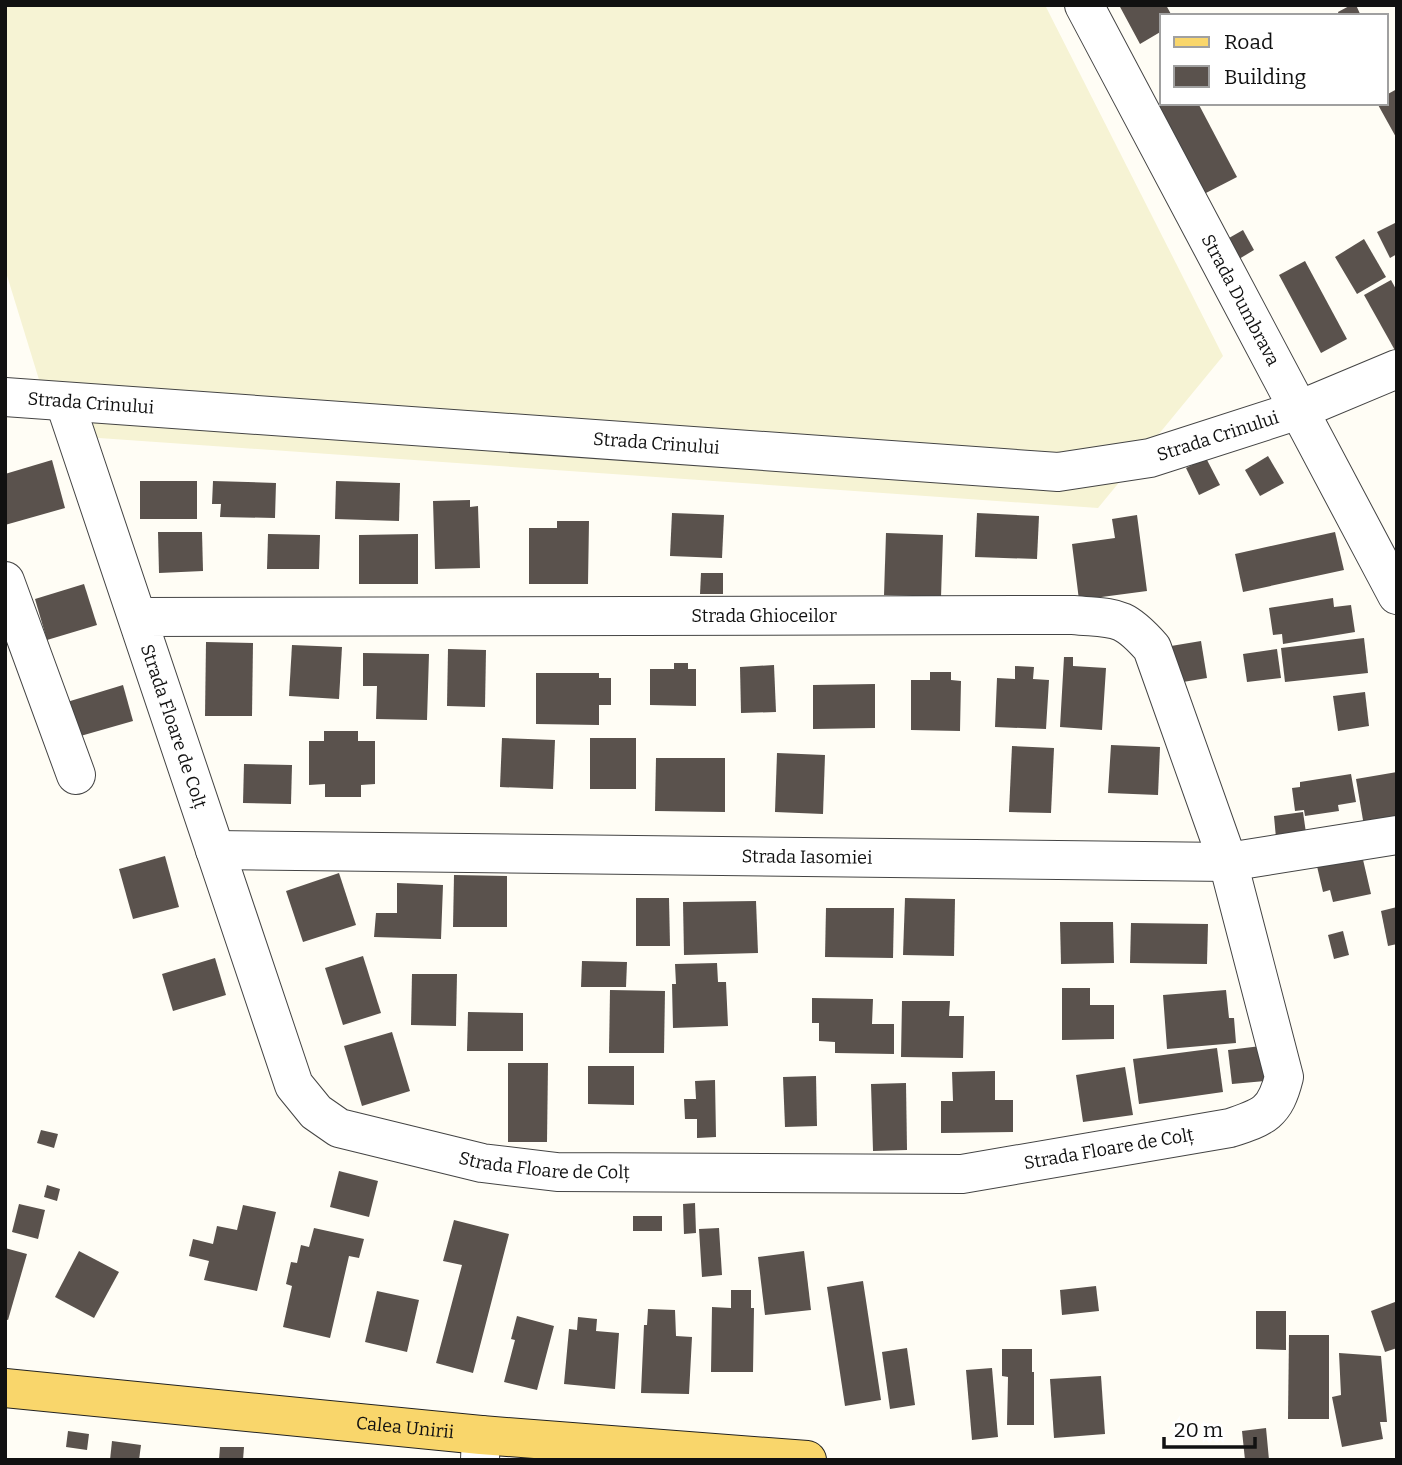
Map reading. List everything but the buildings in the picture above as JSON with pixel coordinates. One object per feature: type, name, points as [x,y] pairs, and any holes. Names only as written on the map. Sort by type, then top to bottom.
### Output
[{"type":"main road","name":"Calea Unirii","points":[[5,1388],[481,1447],[807,1460]]},
{"type":"street","name":"Strada Dumbrava","points":[[1084,5],[1397,595]]},
{"type":"street","name":"Strada Crinului","points":[[5,397],[1058,472],[1150,458],[1299,410],[1397,369]]},
{"type":"street","name":"Strada Floare de Colț","points":[[65,402],[294,1085],[316,1112],[339,1128],[482,1163],[557,1172],[962,1174],[1230,1128],[1258,1119],[1270,1110],[1279,1097],[1284,1077],[1228,862]]},
{"type":"street","points":[[5,581],[76,775]]},
{"type":"street","name":"Strada Ghioceilor","points":[[137,617],[1073,615],[1121,619],[1137,631],[1152,648],[1228,862]]},
{"type":"street","name":"Strada Iasomiei","points":[[215,850],[1228,862],[1397,835]]},
{"type":"shaded area","points":[[5,5],[1045,5],[1223,356],[1098,508],[56,435],[5,269]]}]
